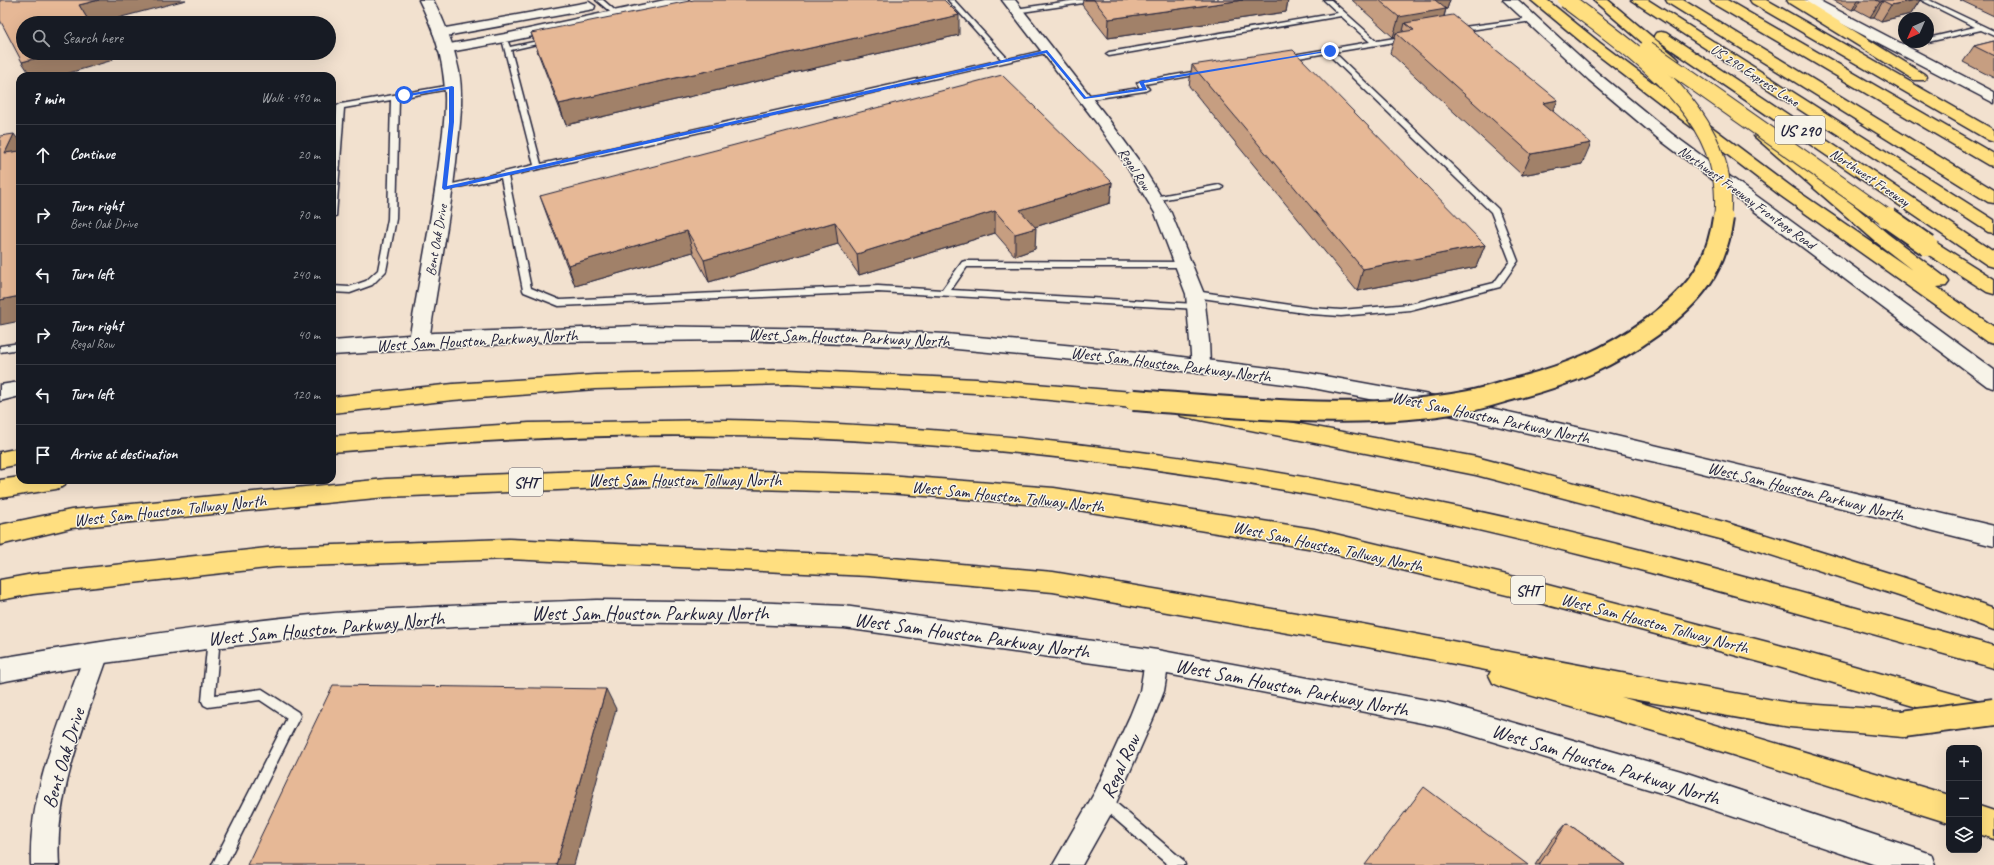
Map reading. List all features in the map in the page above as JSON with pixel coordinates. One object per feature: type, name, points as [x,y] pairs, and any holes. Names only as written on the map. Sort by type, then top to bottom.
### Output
[{"type":"highway","points":[[1538,0],[1595,46],[1787,192],[1994,337]]},
{"type":"highway","points":[[336,405],[453,392],[595,382],[788,377],[976,386],[1133,400],[1349,410],[1414,407],[1469,401],[1564,375],[1604,358],[1649,330],[1686,299],[1709,268],[1720,236],[1725,205],[1722,176],[1717,156],[1708,136],[1696,116],[1681,97],[1640,57],[1566,0]]},
{"type":"highway","points":[[1575,0],[1928,246],[1994,288]]},
{"type":"highway","points":[[1600,0],[1882,238],[1994,324]]},
{"type":"highway","name":"Northwest Freeway","points":[[1606,0],[1994,260]]},
{"type":"highway","name":"US 290 Express Lane","points":[[1638,0],[1994,228]]},
{"type":"highway","points":[[1644,0],[1719,52]]},
{"type":"highway","name":"US 290","points":[[1673,0],[1994,198]]},
{"type":"highway","points":[[1717,0],[1994,161]]},
{"type":"highway","points":[[1756,0],[1994,137]]},
{"type":"highway","points":[[1794,0],[1994,125]]},
{"type":"highway","points":[[1877,92],[1957,149],[1994,173]]},
{"type":"highway","points":[[1133,400],[1476,466],[1724,531],[1902,587],[1994,619]]},
{"type":"highway","points":[[336,444],[512,431],[625,428],[712,428],[812,430],[898,434],[1079,451],[1260,477],[1458,516],[1684,572],[1994,657]]},
{"type":"highway","points":[[0,460],[16,457]]},
{"type":"highway","name":"West Sam Houston Tollway North","points":[[0,535],[70,519],[378,489],[654,477],[887,484],[1054,497],[1322,541],[1532,591],[1775,655],[1994,717]]},
{"type":"highway","points":[[0,489],[31,484]]},
{"type":"highway","points":[[0,590],[33,584],[276,557],[509,549],[869,566],[1052,582],[1362,635],[1640,689],[1790,715],[1903,724],[1994,712]]},
{"type":"highway","points":[[1362,635],[1688,728],[1946,808]]},
{"type":"highway","points":[[1982,821],[1994,825]]},
{"type":"main road","name":"Bent Oak Drive","points":[[419,340],[444,188],[452,122],[451,71],[438,23],[426,0]]},
{"type":"main road","name":"Northwest Freeway Frontage Road","points":[[1510,0],[1594,78],[1666,137],[1994,380]]},
{"type":"main road","points":[[1806,0],[1898,47]]},
{"type":"main road","points":[[1900,48],[1994,98]]},
{"type":"main road","name":"West Sam Houston Parkway North","points":[[336,348],[419,340],[529,335],[639,333],[824,334],[1012,345],[1201,366],[1357,388],[1551,430],[1990,533]]},
{"type":"main road","points":[[0,393],[16,390]]},
{"type":"main road","name":"West Sam Houston Parkway North","points":[[0,670],[97,653],[214,637],[312,626],[517,614],[597,611],[754,613],[816,615],[887,622],[1157,661],[1448,716],[1681,785],[1920,865]]},
{"type":"street","points":[[442,41],[601,2],[619,0]]},
{"type":"street","points":[[442,41],[506,44],[616,14],[683,0]]},
{"type":"street","name":"Regal Row","points":[[1011,5],[1084,98],[1126,155],[1163,213],[1195,301],[1200,341],[1201,366]]},
{"type":"street","name":"Bent Oak Drive","points":[[45,865],[43,848],[45,816],[49,797],[97,653]]},
{"type":"street","name":"Regal Row","points":[[1067,865],[1104,801],[1145,711],[1152,691],[1157,661]]},
{"type":"lane","points":[[952,0],[1006,61]]},
{"type":"lane","points":[[1011,5],[1090,0]]},
{"type":"lane","points":[[1327,0],[1375,43]]},
{"type":"lane","points":[[1924,0],[1994,34]]},
{"type":"lane","points":[[601,2],[616,14]]},
{"type":"lane","points":[[1109,54],[1342,14]]},
{"type":"lane","points":[[1444,32],[1532,20]]},
{"type":"lane","points":[[1934,39],[1981,28]]},
{"type":"lane","points":[[1282,59],[1414,37]]},
{"type":"lane","points":[[538,167],[506,44],[554,39]]},
{"type":"lane","points":[[504,175],[526,290],[559,303],[878,289],[944,293],[1195,301],[1341,313],[1410,307],[1497,285],[1514,260],[1495,211],[1330,51]]},
{"type":"lane","points":[[444,188],[1047,52]]},
{"type":"lane","points":[[1084,98],[1146,89],[1141,82],[1212,71]]},
{"type":"lane","points":[[336,107],[452,87]]},
{"type":"lane","points":[[336,289],[350,290],[369,283],[382,271],[392,219],[395,97]]},
{"type":"lane","points":[[336,167],[341,106]]},
{"type":"lane","points":[[1154,199],[1219,187]]},
{"type":"lane","points":[[944,293],[966,264],[1183,265]]},
{"type":"lane","points":[[0,349],[16,347]]},
{"type":"lane","points":[[214,637],[208,700],[262,694],[294,716],[219,865]]},
{"type":"lane","points":[[1104,801],[1178,865]]},
{"type":"building","points":[[0,0],[99,0],[79,5],[86,16],[16,16],[16,51],[0,20]]},
{"type":"building","points":[[694,0],[944,0],[959,15],[559,104],[531,33]]},
{"type":"building","points":[[1094,0],[1243,0],[1109,19]]},
{"type":"building","points":[[1379,0],[1435,0],[1446,9],[1399,17]]},
{"type":"building","points":[[1876,0],[1915,0],[1891,5],[1883,1],[1880,2]]},
{"type":"building","points":[[1453,15],[1558,100],[1543,103],[1591,143],[1531,154],[1396,33],[1414,30],[1405,23]]},
{"type":"building","points":[[1994,41],[1994,56],[1974,46]]},
{"type":"building","points":[[1293,50],[1485,245],[1363,269],[1192,65]]},
{"type":"building","points":[[1002,75],[1112,182],[1020,210],[1036,228],[1015,234],[995,211],[857,254],[835,222],[704,260],[687,231],[568,265],[540,196]]},
{"type":"building","points":[[14,134],[5,153],[16,152],[16,297],[0,300],[0,136]]},
{"type":"building","points":[[333,685],[606,689],[556,865],[247,865]]},
{"type":"building","points":[[1424,787],[1528,865],[1365,865]]},
{"type":"building","points":[[1567,823],[1626,865],[1539,865]]},
{"type":"route","points":[[404,95],[452,87],[452,122],[444,188],[1047,52],[1084,98],[1146,89],[1141,82],[1330,51]]}]
